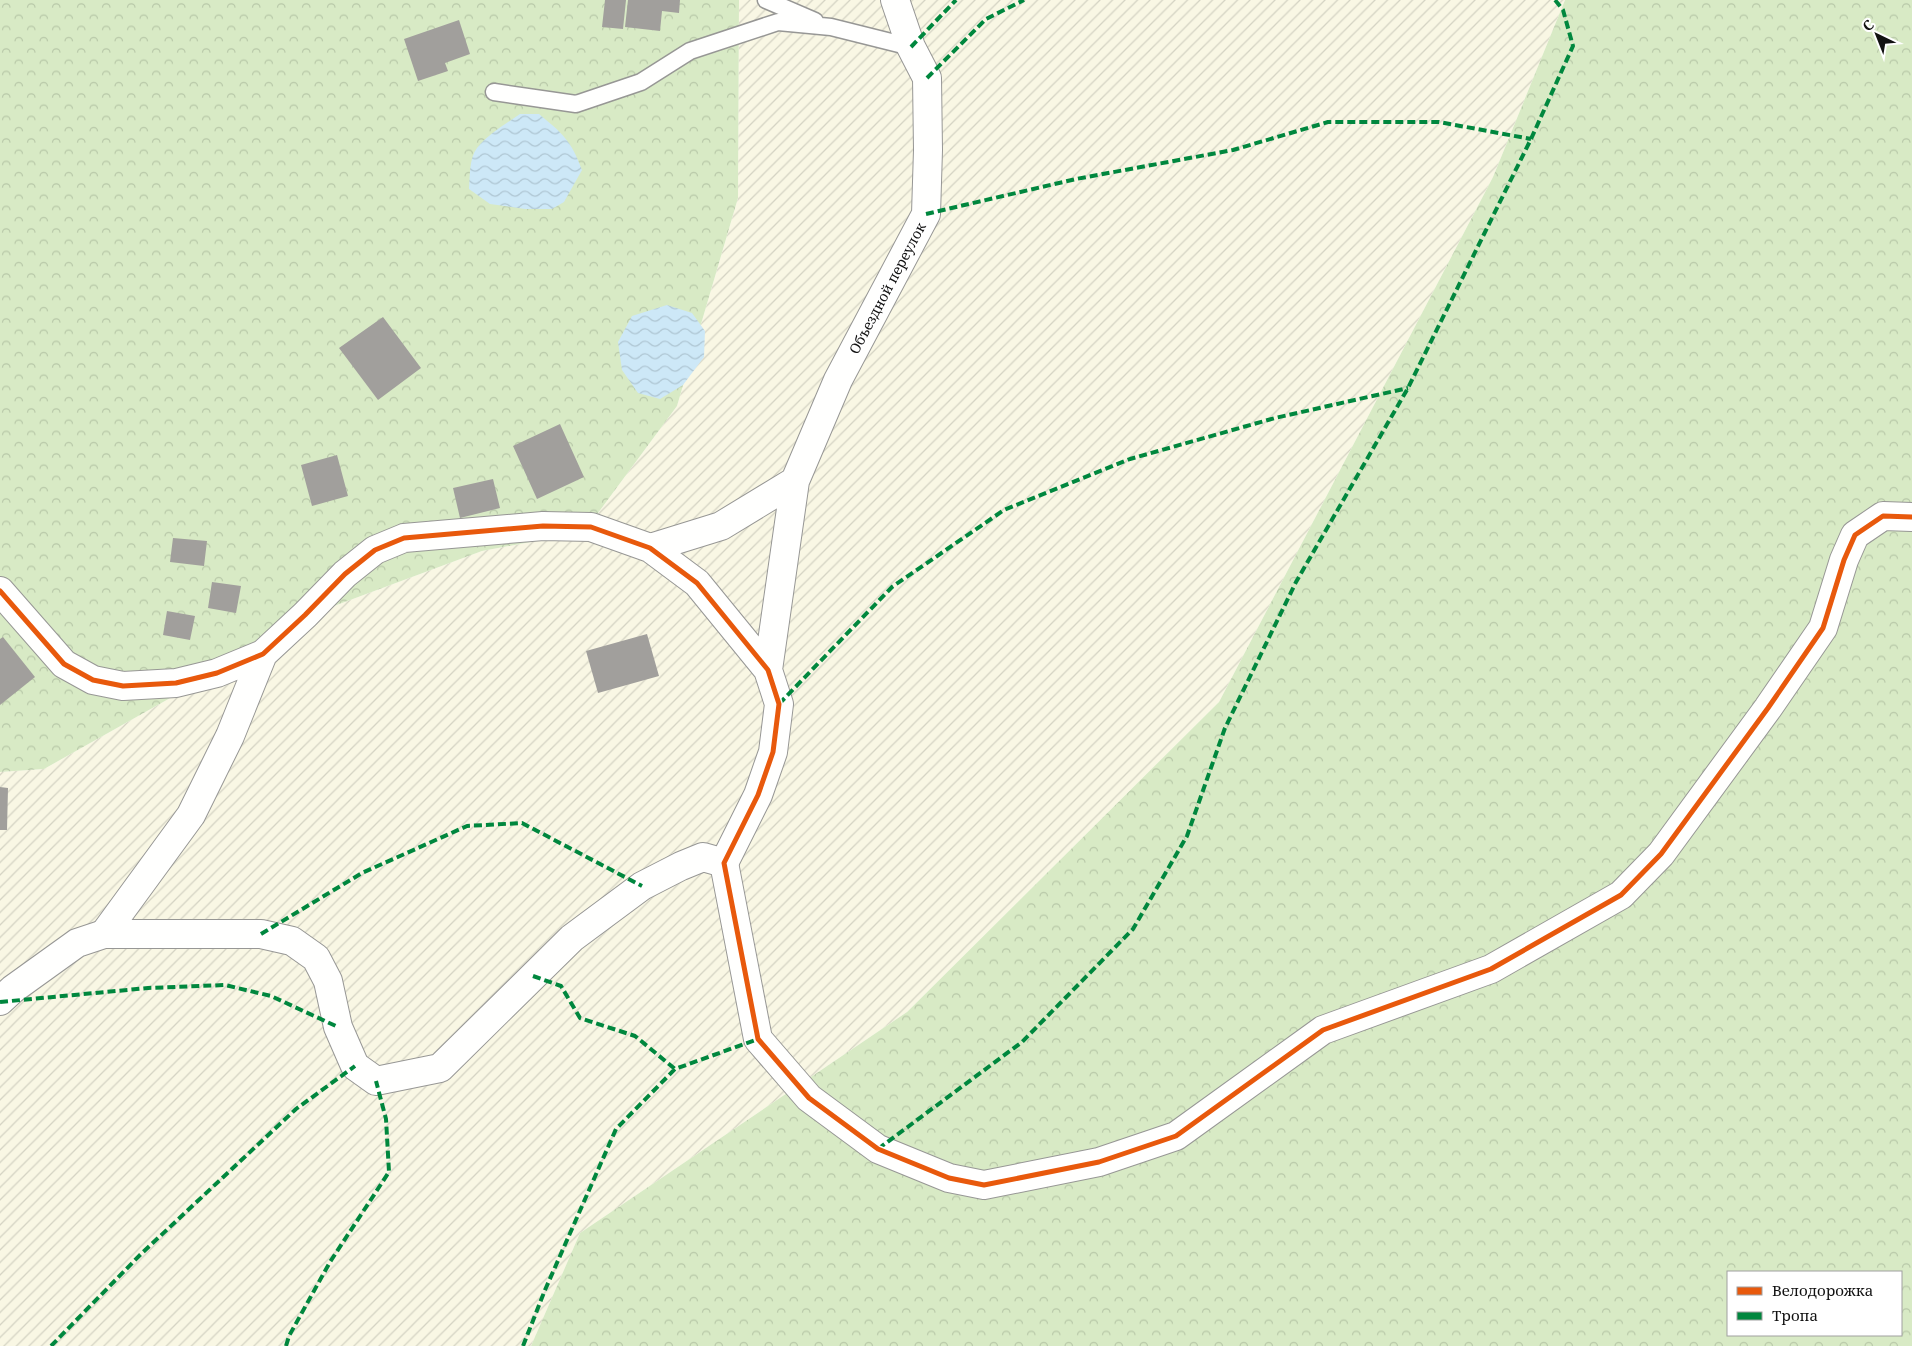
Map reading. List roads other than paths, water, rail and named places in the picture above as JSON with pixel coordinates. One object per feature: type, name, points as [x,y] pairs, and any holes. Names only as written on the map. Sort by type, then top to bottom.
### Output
[{"type":"street","name":"Объездной переулок","points":[[768,670],[795,480],[838,380],[926,214],[928,150],[927,78],[911,47],[895,0]]},
{"type":"street","points":[[650,548],[721,526],[795,480]]},
{"type":"street","points":[[0,591],[64,664],[93,680],[123,686],[176,683],[217,673],[262,654],[305,615],[345,574],[375,550],[404,538],[543,526],[591,527],[650,548],[697,583],[768,670],[780,704],[773,752],[758,795],[724,863],[758,1039],[809,1098],[878,1149],[949,1178],[984,1185],[1098,1162],[1176,1136],[1323,1030],[1491,969],[1621,895],[1662,854],[1768,708],[1823,628],[1844,560],[1855,535],[1883,516],[1912,517]]},
{"type":"street","points":[[104,934],[190,815],[230,736],[262,654]]},
{"type":"street","points":[[0,1001],[13,989],[77,944],[104,934],[261,934],[292,941],[316,958],[328,981],[338,1027],[354,1066],[376,1081],[440,1068],[572,938],[642,886],[703,857],[724,863]]},
{"type":"lane","points":[[766,0],[831,27],[911,47]]},
{"type":"lane","points":[[494,92],[576,104],[641,82],[690,51],[778,22],[831,27]]},
{"type":"water","points":[[520,114],[539,114],[554,127],[570,144],[582,170],[564,202],[552,209],[525,209],[490,204],[469,189],[471,162],[474,152],[481,143]]},
{"type":"water","points":[[667,305],[692,313],[705,331],[704,357],[683,385],[660,399],[638,393],[622,370],[618,342],[632,316]]}]
